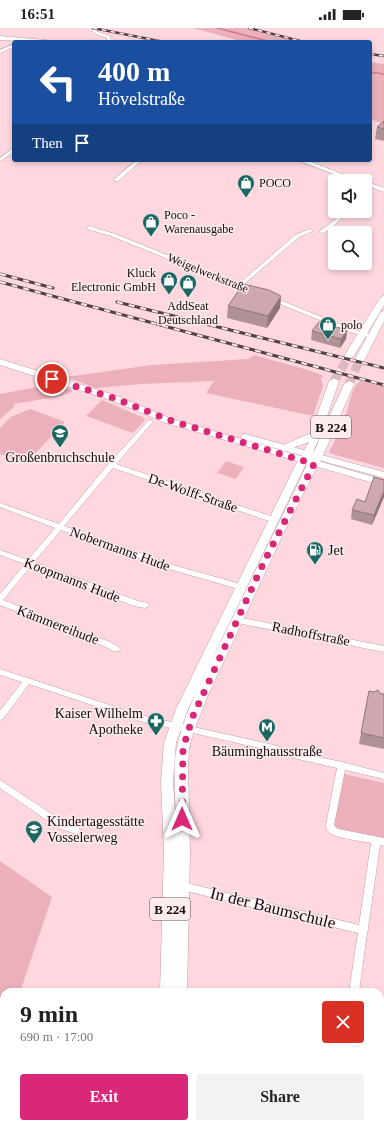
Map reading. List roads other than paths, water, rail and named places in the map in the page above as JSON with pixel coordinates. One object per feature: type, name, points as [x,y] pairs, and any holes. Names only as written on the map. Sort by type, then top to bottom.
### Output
[{"type":"main road","points":[[360,359],[366,335],[384,298]]},
{"type":"main road","points":[[349,356],[366,335],[381,324],[384,313]]},
{"type":"main road","points":[[0,362],[114,398],[169,420],[316,461],[384,483]]},
{"type":"main road","name":"B 224","points":[[180,988],[182,768],[184,744],[181,729],[242,587],[316,435],[334,380]]},
{"type":"main road","name":"B 224","points":[[168,988],[171,851],[168,774],[170,743],[181,729],[202,695],[237,620],[316,461],[349,384]]},
{"type":"main road","points":[[149,411],[166,413],[284,448],[305,458]]},
{"type":"main road","points":[[284,448],[316,435]]},
{"type":"main road","points":[[316,461],[384,476]]},
{"type":"street","points":[[98,28],[94,31],[108,37],[108,40]]},
{"type":"street","points":[[0,38],[14,40]]},
{"type":"street","points":[[0,52],[12,46]]},
{"type":"street","points":[[0,160],[12,151]]},
{"type":"street","points":[[116,180],[138,162]]},
{"type":"street","points":[[306,162],[339,174]]},
{"type":"street","points":[[373,186],[384,190]]},
{"type":"street","points":[[322,232],[339,218]]},
{"type":"street","name":"Weigelwerkstraße","points":[[89,228],[113,235],[254,291]]},
{"type":"street","points":[[240,286],[297,236],[310,231]]},
{"type":"street","points":[[268,297],[366,335]]},
{"type":"street","points":[[0,601],[60,527],[150,422]]},
{"type":"street","name":"De-Wolff-Straße","points":[[112,465],[274,520]]},
{"type":"street","name":"Nobermanns Hude","points":[[0,505],[177,569],[242,587]]},
{"type":"street","name":"Koopmanns Hude","points":[[0,552],[137,604],[145,604]]},
{"type":"street","name":"Kämmereihude","points":[[0,601],[116,649]]},
{"type":"street","name":"Radhoffstraße","points":[[237,620],[384,649]]},
{"type":"street","points":[[0,672],[134,716],[181,729],[274,748],[289,754],[384,776]]},
{"type":"street","points":[[0,717],[27,681]]},
{"type":"street","points":[[342,766],[330,825],[331,829],[336,832],[380,841],[355,988]]},
{"type":"street","points":[[0,784],[61,825],[76,830]]},
{"type":"street","name":"In der Baumschule","points":[[182,886],[364,930]]},
{"type":"waterway","points":[[217,28],[263,40]]},
{"type":"waterway","points":[[372,72],[384,74]]},
{"type":"tunnel","points":[[334,381],[349,356]]},
{"type":"tunnel","points":[[349,384],[360,359]]},
{"type":"railway","points":[[93,28],[154,40]]},
{"type":"railway","points":[[249,28],[296,40]]},
{"type":"railway","points":[[372,54],[384,56]]},
{"type":"railway","points":[[0,274],[53,288]]},
{"type":"railway","points":[[0,282],[384,385]]},
{"type":"railway","points":[[117,302],[384,368]]},
{"type":"place","name":"POCO","points":[[246,198]]},
{"type":"place","name":"Poco - Warenausgabe","points":[[151,237]]},
{"type":"place","name":"Kluck Electronic GmbH","points":[[169,295]]},
{"type":"place","name":"AddSeat Deutschland","points":[[188,298]]},
{"type":"place","name":"polo","points":[[328,340]]},
{"type":"place","name":"Großenbruchschule","points":[[60,448]]},
{"type":"place","name":"Jet","points":[[315,565]]},
{"type":"place","name":"Kaiser Wilhelm Apotheke","points":[[156,736]]},
{"type":"place","name":"Bäuminghausstraße","points":[[267,742]]},
{"type":"place","name":"Kindertagesstätte Vosselerweg","points":[[34,844]]}]
